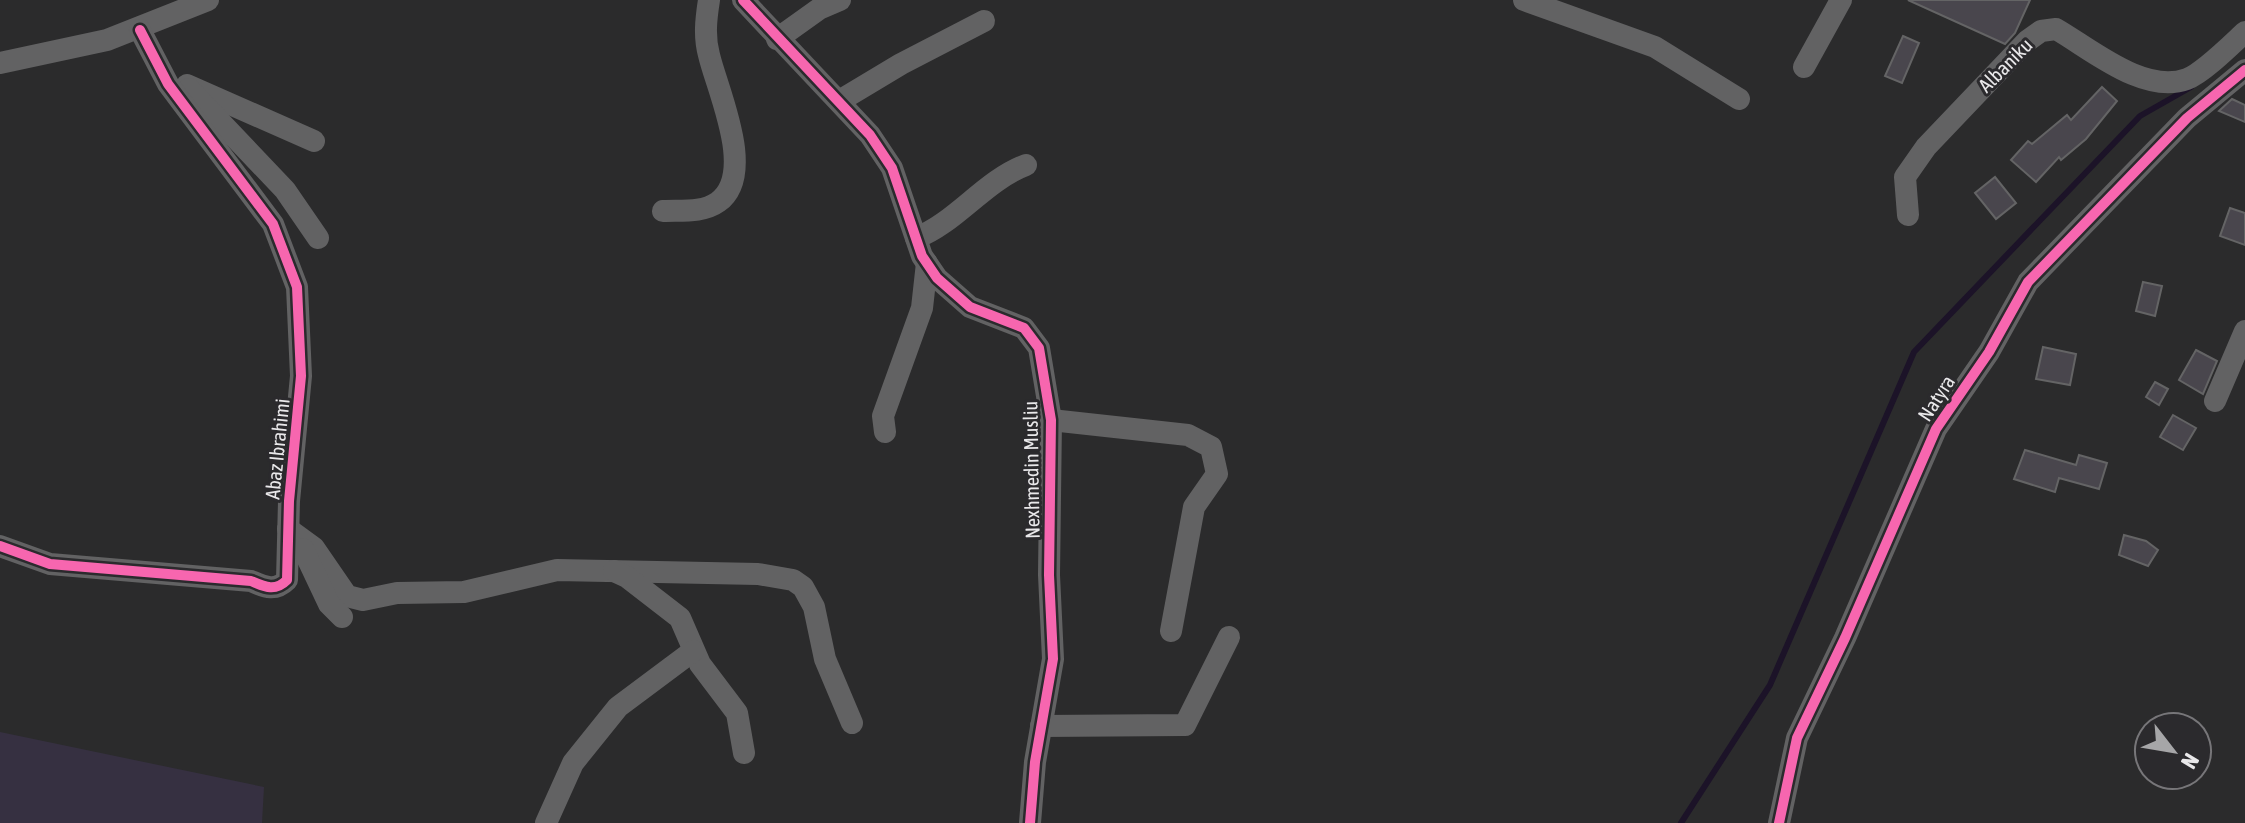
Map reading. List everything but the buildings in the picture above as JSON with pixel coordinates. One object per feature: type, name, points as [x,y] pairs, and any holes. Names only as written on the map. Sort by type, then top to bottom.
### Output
[{"type":"street","points":[[0,63],[140,30],[208,0]]},
{"type":"street","points":[[663,211],[713,205],[721,201],[731,184],[732,132],[706,37],[709,0]]},
{"type":"street","name":"Nexhmedin Musliu","points":[[743,0],[777,39],[841,100],[892,168],[916,238],[937,278],[970,307],[1024,328],[1039,348],[1045,368],[1051,420],[1049,575],[1053,659],[1041,726],[1030,823]]},
{"type":"street","points":[[777,39],[819,9],[840,0]]},
{"type":"street","points":[[1524,0],[1655,47],[1739,99]]},
{"type":"street","points":[[1804,67],[1841,0]]},
{"type":"street","points":[[841,100],[875,78],[984,21]]},
{"type":"street","name":"Albaniku","points":[[1908,215],[1905,177],[1926,147],[2041,31],[2056,29],[2138,76],[2159,82],[2187,79],[2245,32]]},
{"type":"street","name":"Abaz Ibrahimi","points":[[0,546],[50,564],[251,581],[275,588],[287,580],[288,529],[301,376],[297,287],[273,224],[184,107],[140,30]]},
{"type":"street","points":[[160,69],[185,85],[314,141]]},
{"type":"street","name":"Natyra","points":[[1779,823],[1797,738],[1845,638],[1936,429],[1989,352],[2028,282],[2187,118],[2245,70]]},
{"type":"street","points":[[185,85],[285,190],[318,238]]},
{"type":"street","points":[[916,238],[944,225],[988,188],[1026,165]]},
{"type":"street","points":[[885,432],[883,416],[922,308],[927,263]]},
{"type":"street","points":[[2215,401],[2245,331]]},
{"type":"street","name":"Nexhmedin Musliu","points":[[1051,420],[1188,435],[1211,447],[1217,474],[1194,507],[1171,631]]},
{"type":"street","name":"Abaz Ibrahimi","points":[[288,529],[314,548],[347,596],[363,600],[397,593],[464,592],[557,570],[758,574],[793,580],[809,595],[814,607],[825,659],[852,723]]},
{"type":"street","name":"Abaz Ibrahimi","points":[[288,529],[305,552],[329,604],[342,617]]},
{"type":"street","points":[[609,569],[627,577],[680,618],[693,651],[737,713],[744,753]]},
{"type":"street","points":[[1041,726],[1185,725],[1229,637]]},
{"type":"street","points":[[546,823],[573,763],[618,707],[693,651]]},
{"type":"shaded area","points":[[0,732],[264,787],[262,823],[0,823]]},
{"type":"waterway","points":[[1681,823],[1770,685],[1914,352],[2140,116],[2191,87]]},
{"type":"cycle path","points":[[743,0],[870,135],[892,168],[922,256],[937,278],[970,307],[1024,328],[1039,348],[1051,420],[1049,575],[1053,659],[1035,762],[1030,823]]},
{"type":"cycle path","points":[[0,546],[50,564],[251,581],[270,587],[287,580],[289,501],[301,376],[297,287],[273,224],[168,84],[140,30]]},
{"type":"cycle path","points":[[1779,823],[1797,738],[1845,638],[1936,429],[1989,352],[2028,282],[2187,118],[2245,70]]}]
